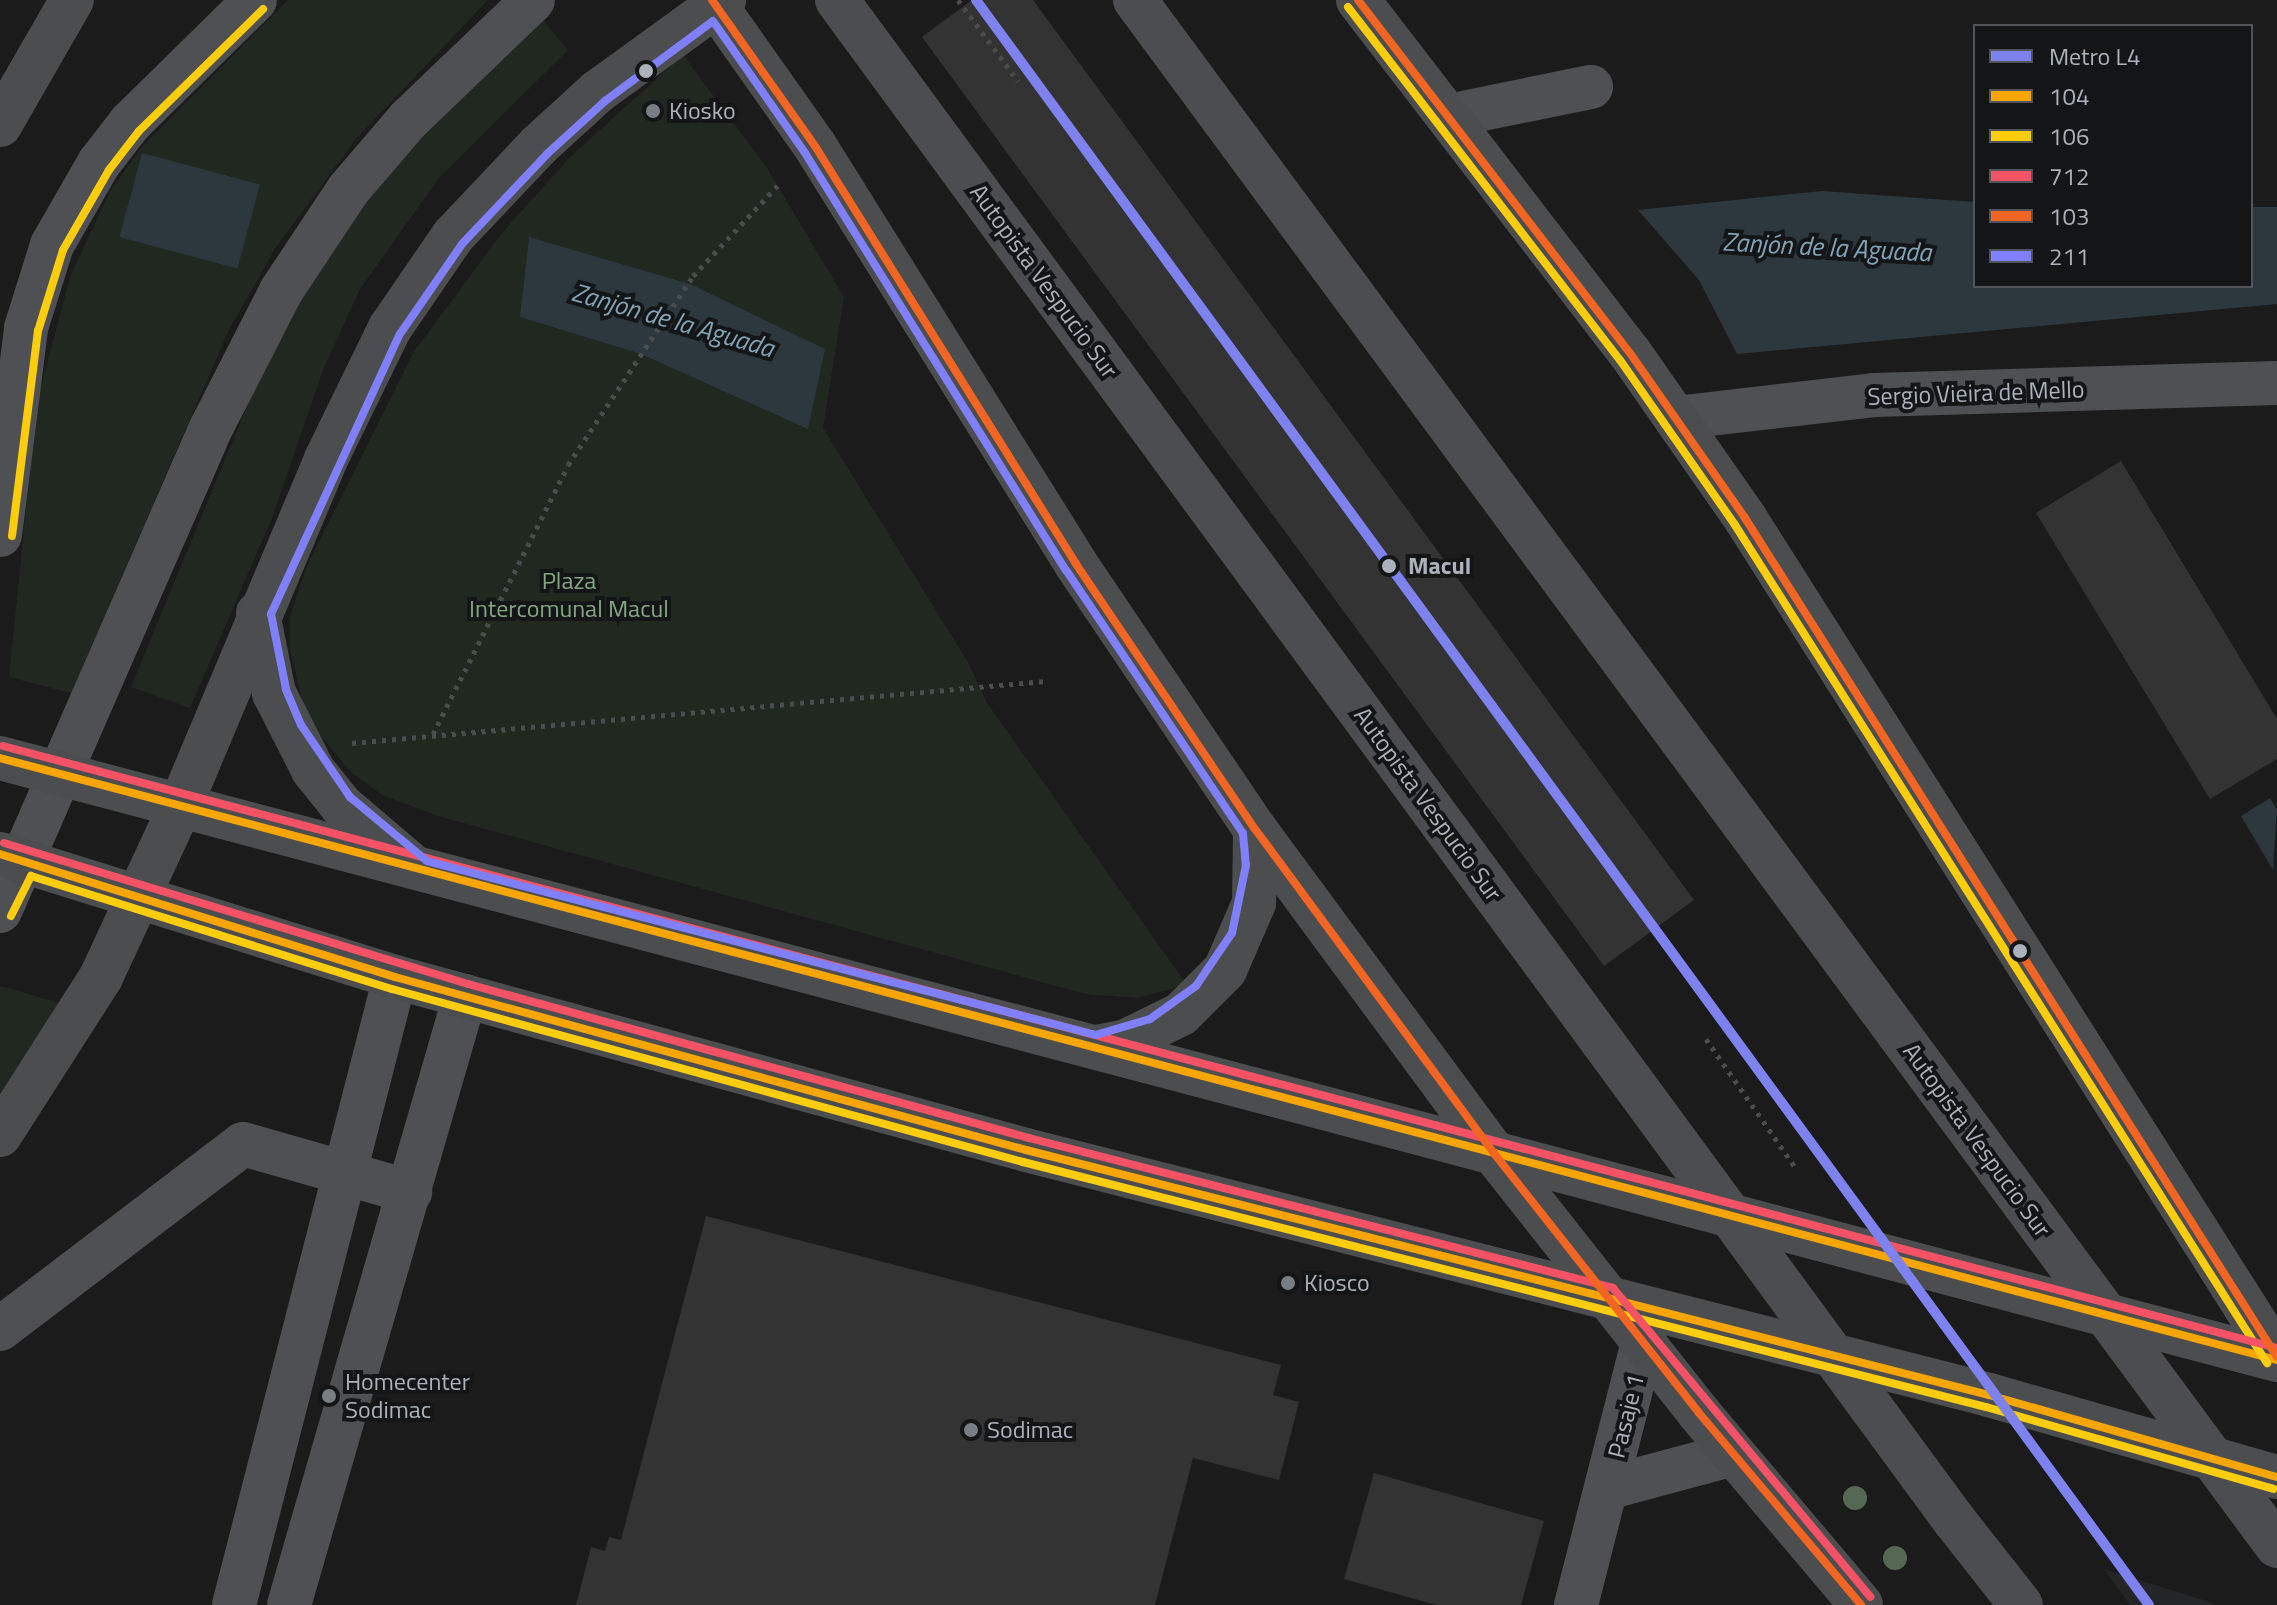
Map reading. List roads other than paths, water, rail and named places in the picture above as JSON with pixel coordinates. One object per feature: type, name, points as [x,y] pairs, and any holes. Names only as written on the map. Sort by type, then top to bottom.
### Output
[{"type":"highway","name":"Autopista Vespucio Sur","points":[[837,0],[1954,1520],[2021,1605]]},
{"type":"highway","name":"Autopista Vespucio Sur","points":[[1135,0],[2277,1546]]},
{"type":"main road","points":[[0,125],[72,0]]},
{"type":"main road","points":[[1358,0],[1630,353],[1676,418],[1843,670],[2277,1359]]},
{"type":"main road","points":[[1386,0],[1396,49]]},
{"type":"main road","points":[[0,1135],[55,1056],[140,895],[179,809],[258,613],[383,341],[453,236],[597,92],[717,2],[815,146],[1084,576],[1255,829],[1493,1152],[1643,1343],[1861,1605]]},
{"type":"main road","points":[[258,613],[274,693],[290,731],[341,805],[421,872]]},
{"type":"main road","points":[[0,758],[179,809],[2277,1359]]},
{"type":"main road","points":[[1096,1047],[1126,1041],[1181,1014],[1225,970],[1254,903],[1255,829]]},
{"type":"main road","points":[[13,858],[140,895],[395,977],[1026,1150],[1989,1395],[2277,1477]]},
{"type":"street","points":[[0,535],[26,328],[52,245],[99,163],[130,123],[255,0]]},
{"type":"street","points":[[0,911],[13,858],[62,774],[210,430],[281,291],[348,190],[408,120],[533,0]]},
{"type":"street","points":[[1448,116],[1591,87]]},
{"type":"street","name":"Sergio Vieira de Mello","points":[[1676,418],[1874,395],[2277,383]]},
{"type":"street","points":[[234,1605],[395,977]]},
{"type":"street","points":[[289,1605],[465,996]]},
{"type":"street","points":[[0,1329],[243,1144],[410,1192]]},
{"type":"street","name":"Pasaje 1","points":[[1576,1605],[1643,1343]]},
{"type":"street","name":"Pasaje 1","points":[[1607,1488],[1734,1454]]},
{"type":"water","points":[[142,153],[260,185],[237,269],[119,237]]},
{"type":"water","name":"Zanjón de la Aguada","points":[[1822,191],[1973,202],[1973,288],[2253,288],[2253,207],[2277,207],[2277,304],[1737,354],[1699,280],[1638,210]]},
{"type":"water","name":"Zanjón de la Aguada","points":[[529,237],[690,284],[825,349],[808,429],[641,354],[520,317]]},
{"type":"water","points":[[2270,798],[2277,810],[2273,870],[2241,816]]},
{"type":"metro line","name":"L4","points":[[976,0],[2149,1605]]},
{"type":"place","name":"Kiosko","points":[[653,111]]},
{"type":"place","name":"Macul","points":[[1389,566]]},
{"type":"place","name":"Kiosco","points":[[1288,1283]]},
{"type":"place","name":"Homecenter Sodimac","points":[[329,1396]]},
{"type":"place","name":"Sodimac","points":[[971,1430]]},
{"type":"park label","name":"Plaza Intercomunal Macul","points":[[569,595]]}]
